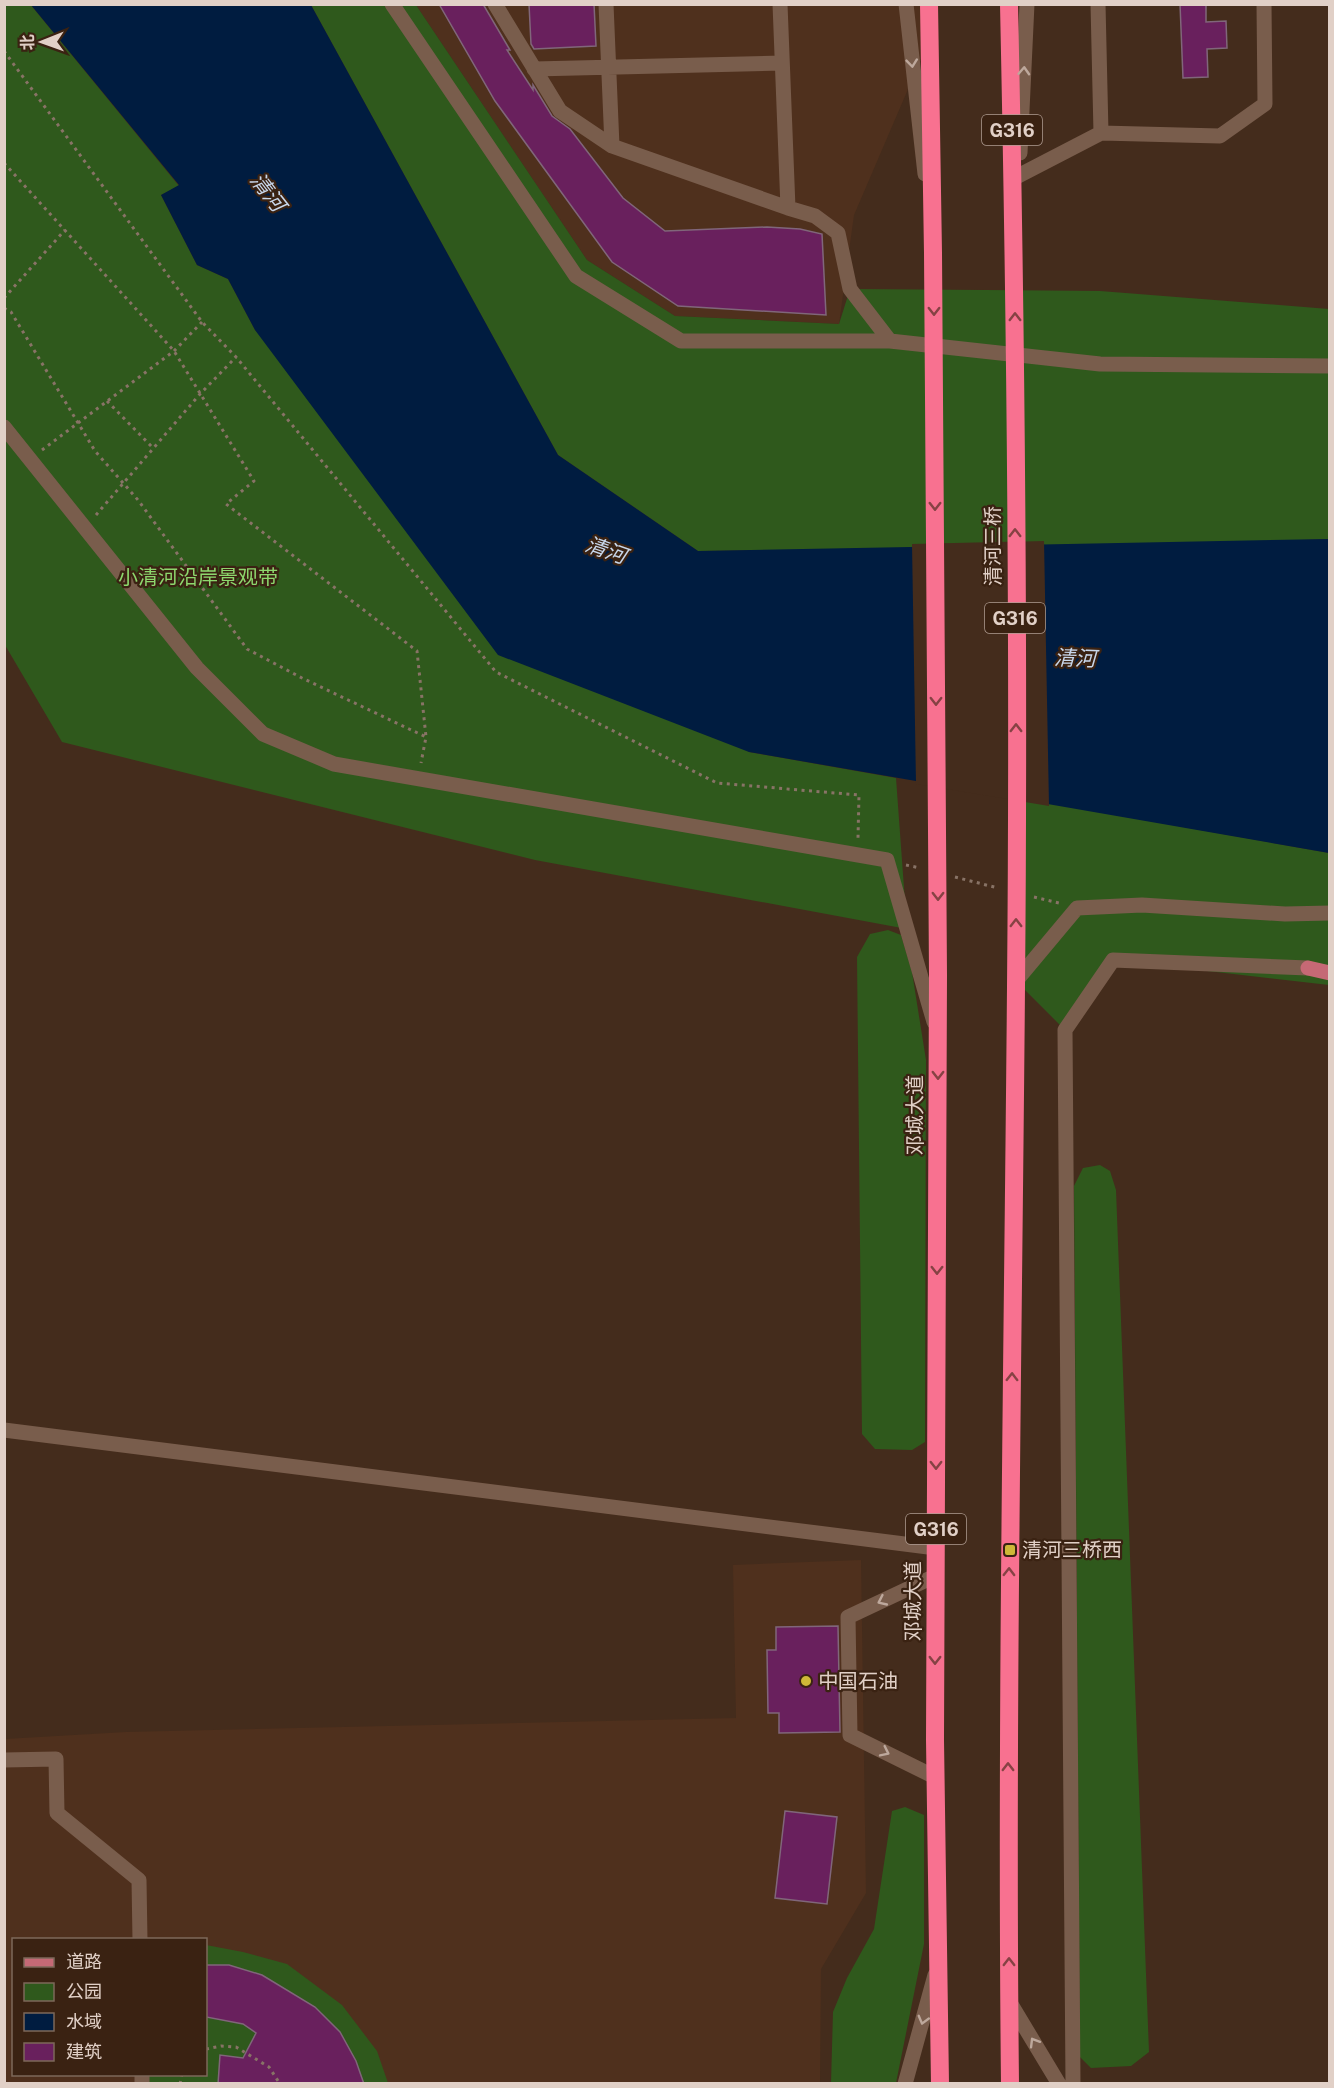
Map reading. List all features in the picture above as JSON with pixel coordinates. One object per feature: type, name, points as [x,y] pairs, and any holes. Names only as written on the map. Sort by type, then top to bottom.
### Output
[{"type":"highway","name":"G316","points":[[929,4],[933,253]]},
{"type":"highway","name":"G316","points":[[1009,4],[1015,255]]},
{"type":"highway","name":"邓城大道","points":[[933,253],[938,975],[935,1777],[940,2084]]},
{"type":"highway","name":"清河三桥","points":[[1015,255],[1016,981]]},
{"type":"highway","name":"G316","points":[[1010,2084],[1008,1684],[1016,981]]},
{"type":"main road","points":[[1308,968],[1329,972]]},
{"type":"street","points":[[392,4],[576,276],[681,341],[890,341],[1100,364],[1329,366]]},
{"type":"street","points":[[495,4],[560,111],[612,146],[815,216],[838,233],[850,289],[890,341]]},
{"type":"street","points":[[606,4],[612,146]]},
{"type":"street","points":[[780,4],[789,208]]},
{"type":"street","points":[[906,4],[933,253]]},
{"type":"street","points":[[1015,255],[1027,4]]},
{"type":"street","points":[[1098,4],[1101,133]]},
{"type":"street","points":[[1018,176],[1101,133],[1220,136],[1265,104],[1264,4]]},
{"type":"street","points":[[534,69],[782,63]]},
{"type":"street","points":[[4,428],[196,668],[263,734],[334,764],[887,860],[938,1036]]},
{"type":"street","points":[[1016,981],[1077,908],[1142,905],[1285,914],[1329,913]]},
{"type":"street","points":[[1073,2084],[1065,1030],[1113,960],[1308,968]]},
{"type":"street","points":[[4,1430],[936,1548]]},
{"type":"street","points":[[935,1576],[848,1617],[850,1735],[935,1777]]},
{"type":"street","points":[[4,1760],[56,1759],[57,1813],[139,1880],[140,1938]]},
{"type":"street","points":[[905,2084],[938,1963]]},
{"type":"street","points":[[1009,2001],[1059,2084]]},
{"type":"path","points":[[4,51],[202,322],[236,357],[496,672],[717,783],[859,795],[857,855]]},
{"type":"path","points":[[4,163],[174,351],[254,481],[226,504],[417,651],[426,737],[418,778]]},
{"type":"path","points":[[4,298],[65,230]]},
{"type":"path","points":[[4,308],[11,312],[95,451],[138,500],[247,649],[426,737]]},
{"type":"path","points":[[31,459],[174,351],[202,322]]},
{"type":"path","points":[[85,528],[200,393],[236,357]]},
{"type":"path","points":[[107,401],[154,449]]},
{"type":"path","points":[[887,860],[920,868]]},
{"type":"path","points":[[954,877],[999,888]]},
{"type":"path","points":[[1032,897],[1077,908]]},
{"type":"path","points":[[207,2049],[221,2046],[236,2047],[269,2067],[280,2084]]},
{"type":"shaded area","points":[[416,5],[929,5],[930,38],[854,215],[839,324],[675,316],[587,260]]},
{"type":"shaded area","points":[[861,1560],[866,1893],[821,1969],[820,2083],[5,2084],[5,1739],[126,1732],[736,1718],[733,1565]]},
{"type":"green space","name":"小清河沿岸景观带","points":[[30,4],[179,186],[161,195],[197,265],[228,279],[255,330],[749,752],[896,778],[907,929],[535,860],[62,742],[5,645],[4,5]]},
{"type":"green space","points":[[311,5],[416,5],[587,260],[675,316],[839,324],[850,289],[1100,291],[1329,309],[1329,539],[1110,547],[698,551],[558,455]]},
{"type":"green space","points":[[1016,797],[1329,853],[1329,985],[1113,960],[1065,1030],[1016,981]]},
{"type":"green space","points":[[888,930],[901,935],[912,972],[926,1060],[925,1442],[912,1450],[875,1449],[862,1434],[857,957],[870,934]]},
{"type":"green space","points":[[1100,1165],[1110,1171],[1116,1190],[1149,2052],[1131,2066],[1091,2068],[1080,2057],[1074,1186],[1083,1168]]},
{"type":"green space","points":[[905,1807],[924,1815],[924,1944],[896,2083],[831,2083],[833,2012],[847,1978],[874,1929],[892,1811]]},
{"type":"green space","points":[[207,1945],[287,1964],[342,2005],[377,2051],[388,2083],[143,2084],[143,2076],[207,2076]]},
{"type":"water","name":"清河","points":[[31,5],[311,5],[558,455],[698,551],[1329,539],[1329,853],[749,752],[498,655],[255,330],[228,279],[197,265],[161,195],[179,185]]},
{"type":"pier","points":[[1044,541],[1049,806],[916,784],[912,544]]},
{"type":"building","points":[[439,4],[483,4],[510,50],[507,50],[552,116],[570,129],[623,198],[665,231],[767,227],[800,229],[822,234],[826,315],[678,306],[612,262],[495,101]]},
{"type":"building","points":[[529,4],[594,4],[596,46],[534,49],[531,44]]},
{"type":"building","points":[[1180,4],[1206,4],[1206,22],[1226,21],[1227,48],[1207,49],[1208,77],[1183,78]]},
{"type":"building","name":"中国石油","points":[[838,1626],[840,1732],[779,1733],[779,1713],[768,1713],[767,1650],[776,1650],[776,1627]]},
{"type":"building","points":[[785,1811],[837,1817],[827,1904],[775,1898]]},
{"type":"building","points":[[207,1965],[229,1965],[262,1975],[315,2007],[340,2032],[356,2061],[364,2084],[218,2084],[220,2055],[243,2058],[256,2033],[243,2024],[207,2017]]},
{"type":"place","name":"清河三桥西","points":[[1010,1550]]},
{"type":"place","name":"中国石油","points":[[806,1681]]}]
